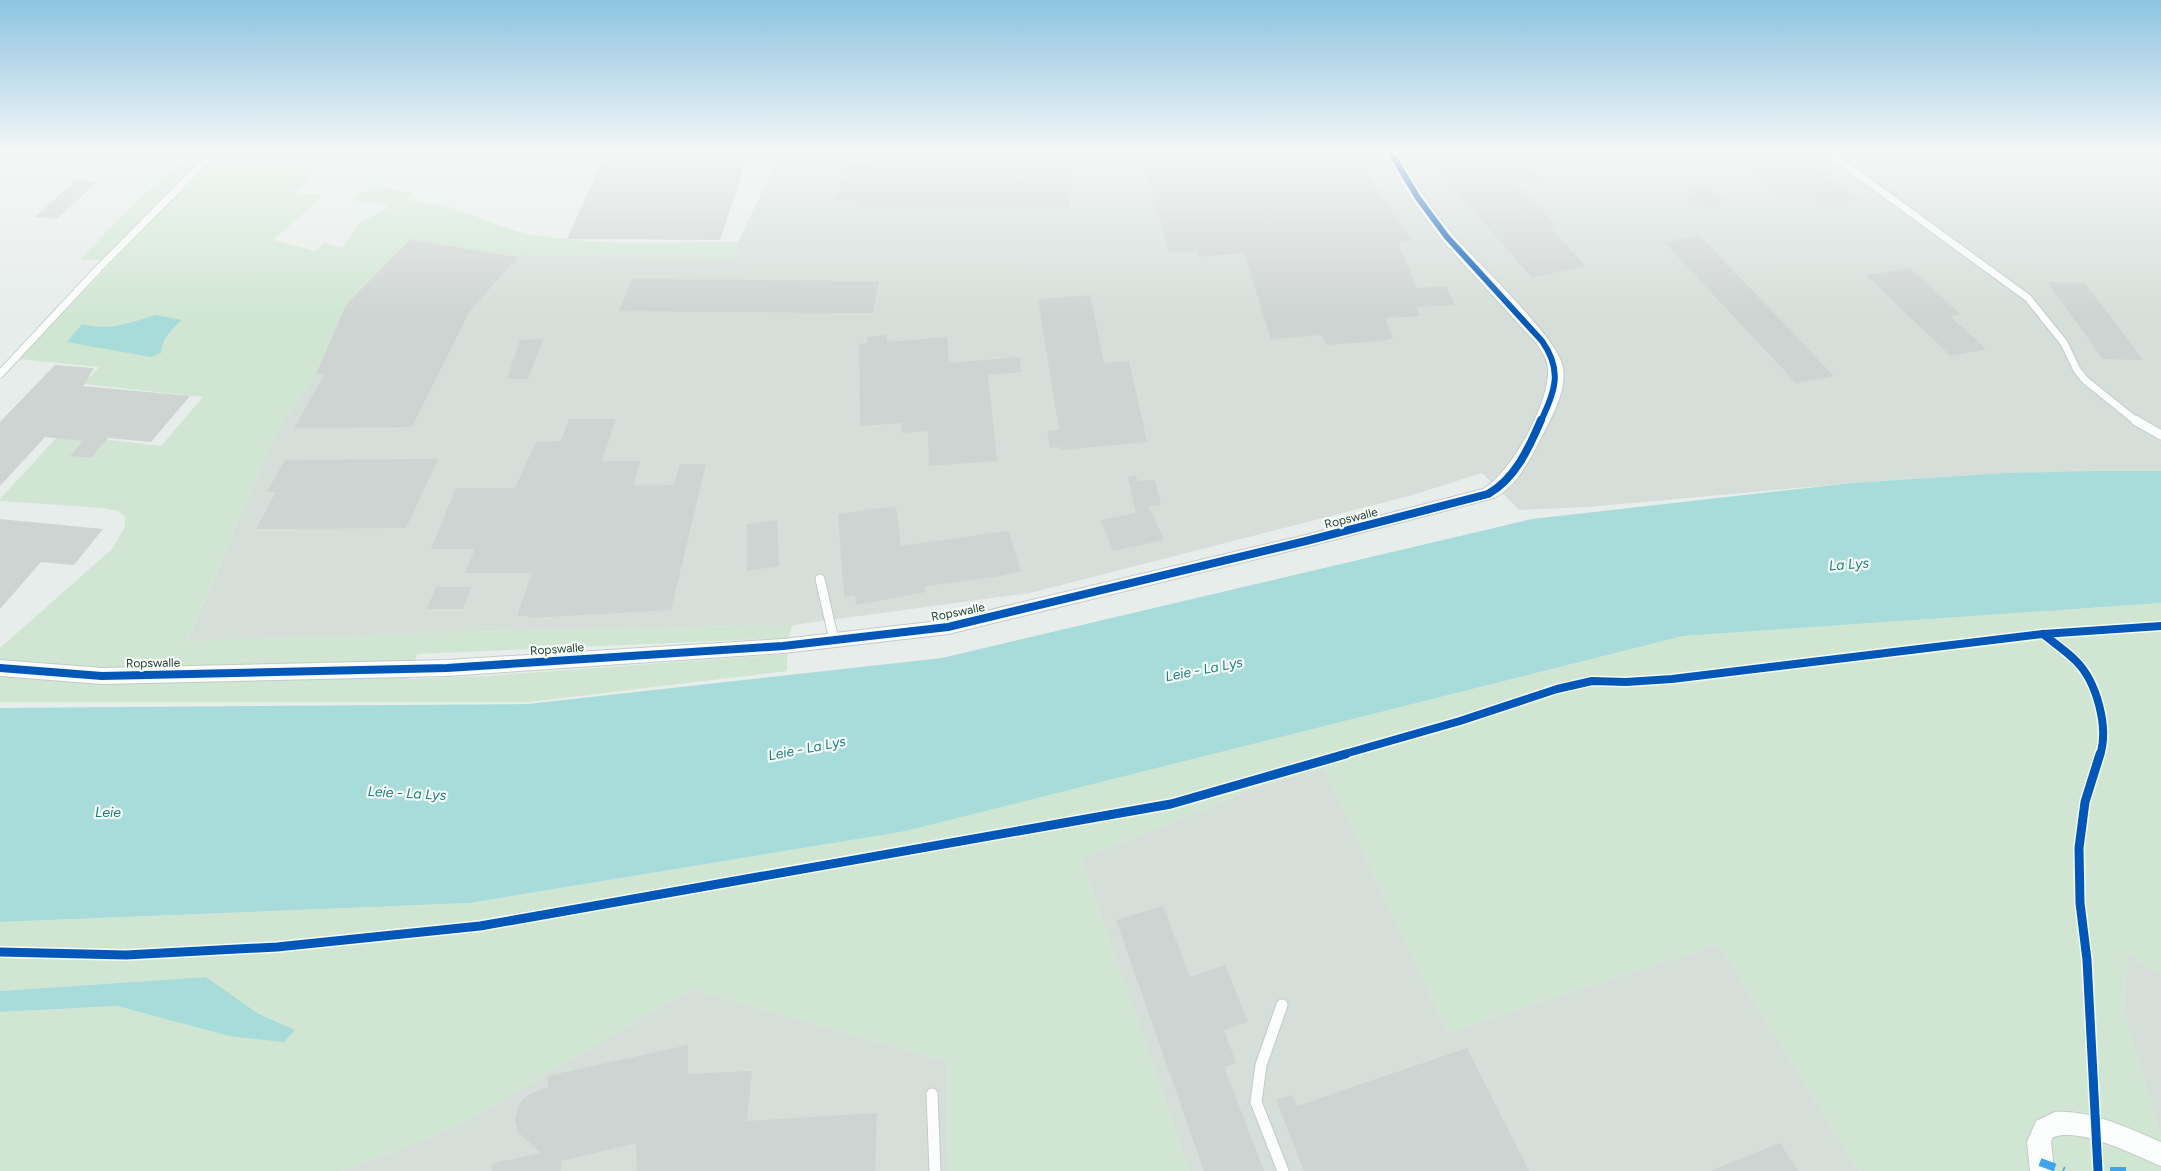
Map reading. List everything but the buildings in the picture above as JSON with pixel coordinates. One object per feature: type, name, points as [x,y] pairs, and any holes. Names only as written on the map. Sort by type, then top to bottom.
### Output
[{"type":"street","name":"Ropswalle","points":[[0,668],[102,676],[447,668],[783,646],[948,627],[1306,541],[1488,494],[1499,488],[1517,466],[1549,403],[1556,373],[1552,356],[1542,341],[1447,237],[1425,208]]},
{"type":"street","points":[[2042,1171],[2039,1142],[2041,1135],[2049,1125],[2060,1122],[2103,1132],[2161,1154]]},
{"type":"lane","points":[[0,374],[159,208]]},
{"type":"lane","points":[[1904,208],[2028,298],[2064,342],[2077,370],[2085,380],[2137,422],[2161,435]]},
{"type":"lane","points":[[820,579],[834,640]]},
{"type":"lane","points":[[1282,1005],[1258,1075],[1256,1102],[1283,1171]]},
{"type":"lane","points":[[932,1094],[935,1171]]},
{"type":"shaded area","points":[[754,208],[2161,208],[2161,471],[2004,473],[1852,483],[1588,507],[1519,510],[1482,473],[1409,496],[1030,593],[793,625],[421,633],[187,642],[278,427],[316,374],[346,305],[410,239],[517,257],[519,255],[737,258],[738,242]]},
{"type":"shaded area","points":[[1324,768],[1448,1032],[1719,944],[1859,1171],[1189,1171],[1081,859],[1260,786]]},
{"type":"shaded area","points":[[2127,953],[2161,975],[2161,1138],[2124,1013]]},
{"type":"shaded area","points":[[691,989],[947,1061],[948,1171],[342,1171],[460,1125]]},
{"type":"green space","points":[[130,208],[156,208],[111,254],[101,260],[81,259]]},
{"type":"green space","points":[[165,208],[310,208],[273,240],[315,251],[325,243],[342,248],[360,223],[387,208],[449,208],[520,232],[581,241],[738,242],[737,258],[519,255],[517,257],[410,239],[346,305],[316,374],[278,427],[187,641],[421,633],[793,625],[788,638],[417,654],[408,679],[485,676],[787,654],[787,671],[529,702],[0,702],[0,648],[112,549],[125,527],[125,517],[118,511],[103,508],[0,501],[0,499],[60,434],[161,446],[203,397],[83,384],[99,367],[18,359]],"holes":[[[155,315],[181,321],[169,331],[162,345],[68,342],[82,324],[101,327],[110,326]]]},
{"type":"green space","points":[[2161,603],[2161,975],[2127,954],[2124,1013],[2161,1138],[2161,1171],[1859,1171],[1719,944],[1448,1032],[1324,768],[1260,786],[1081,859],[1189,1171],[948,1171],[947,1061],[691,989],[460,1125],[342,1171],[0,1171],[0,1012],[117,1006],[229,1036],[295,1030],[259,1014],[206,977],[0,991],[0,922],[469,903],[906,831],[1683,636]]},
{"type":"water","points":[[155,315],[182,320],[165,339],[161,353],[151,357],[67,342],[82,324],[101,327],[110,326]]},
{"type":"water","name":"Leie","points":[[2161,471],[2161,603],[1683,636],[906,831],[469,903],[0,922],[0,708],[528,704],[942,658],[1532,519],[1852,483],[2004,473]]},
{"type":"water","points":[[206,977],[259,1014],[295,1030],[284,1042],[229,1036],[117,1006],[0,1012],[0,991]]},
{"type":"marked path","points":[[2040,1162],[2064,1171]]},
{"type":"marked path","points":[[2110,1171],[2133,1171]]},
{"type":"cycle path","points":[[0,668],[102,676],[447,668],[783,646],[948,627],[1306,541],[1488,494],[1507,480],[1529,444],[1551,397],[1555,383],[1555,364],[1550,352],[1542,341],[1447,237],[1425,208]]},
{"type":"cycle path","points":[[0,952],[126,955],[277,947],[480,926],[1171,804],[1460,721],[1557,689],[1592,681],[1626,682],[1672,679],[2043,634],[2161,626]]},
{"type":"cycle path","points":[[2043,634],[2077,662],[2088,678],[2103,719],[2104,742],[2085,802],[2079,848],[2080,903],[2087,960],[2098,1171]]},
{"type":"water label","name":"La Lys","points":[[1849,564]]},
{"type":"water label","name":"Leie - La Lys","points":[[1204,669]]},
{"type":"water label","name":"Leie - La Lys","points":[[807,748]]},
{"type":"water label","name":"Leie - La Lys","points":[[407,793]]}]
